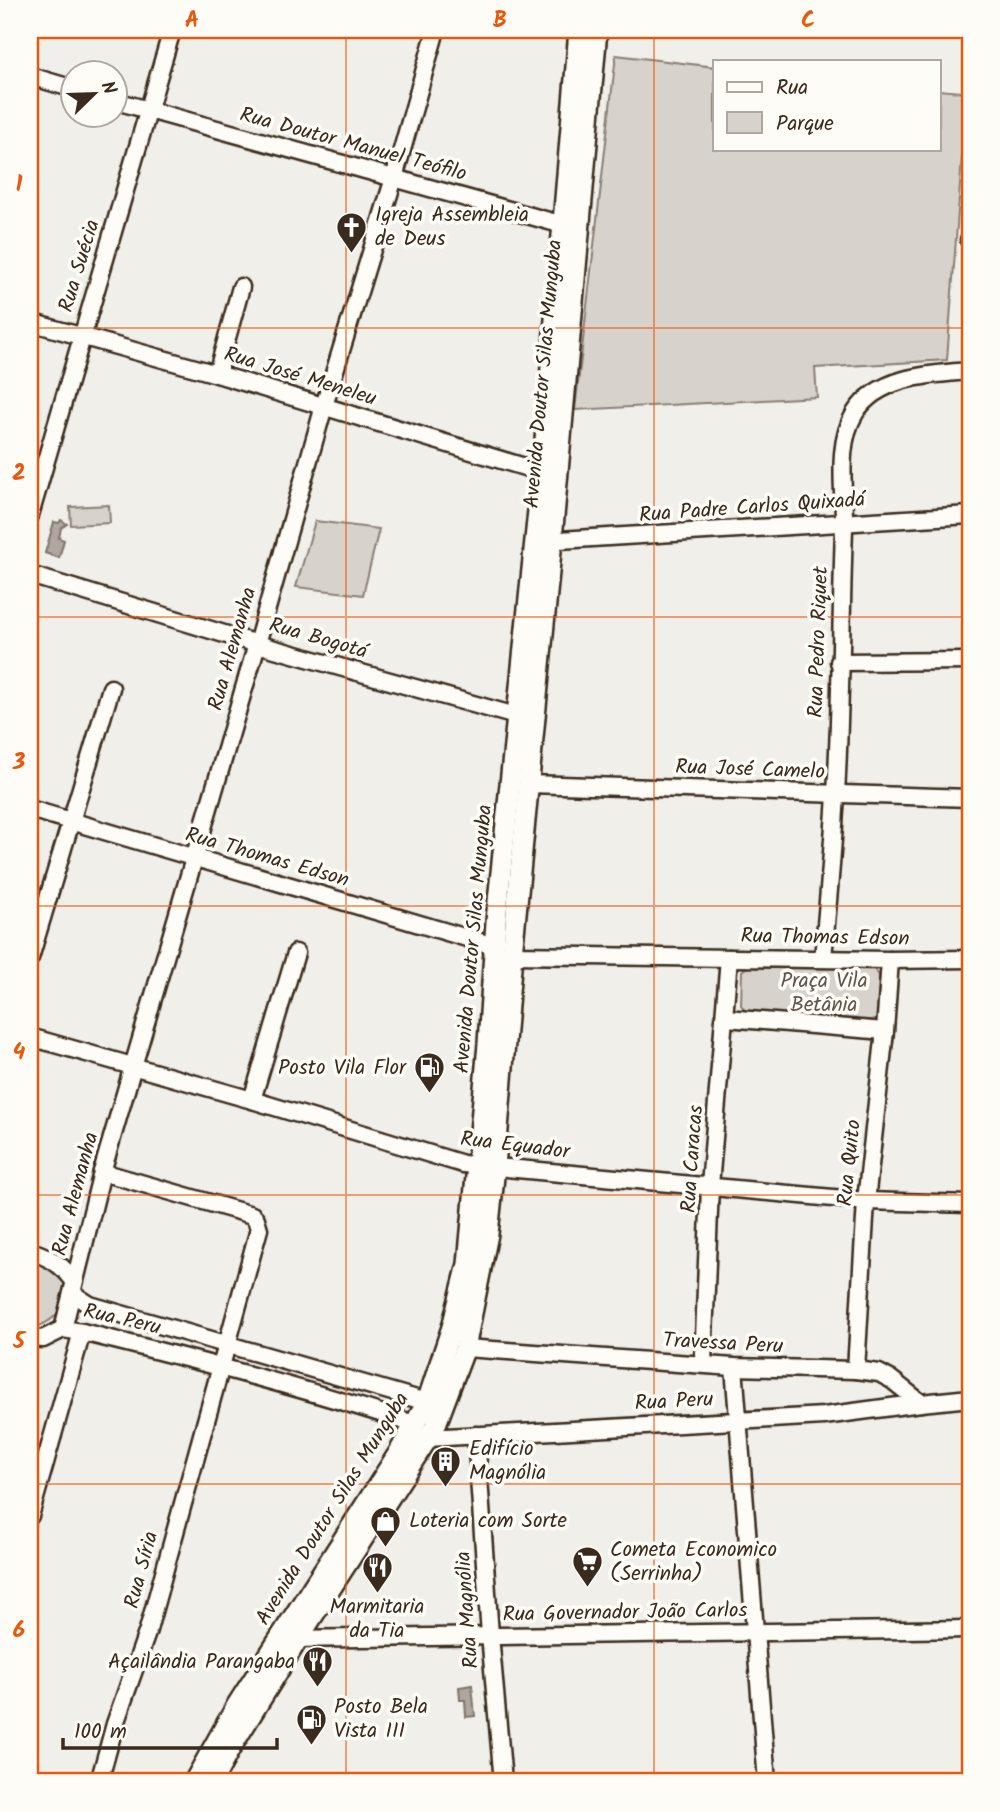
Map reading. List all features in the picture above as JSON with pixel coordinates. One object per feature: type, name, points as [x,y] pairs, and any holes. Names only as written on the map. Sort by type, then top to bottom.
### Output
[{"type":"main road","name":"Avenida Doutor Silas Munguba","points":[[572,227],[579,30]]},
{"type":"main road","name":"Avenida Doutor Silas Munguba","points":[[421,1431],[468,1264],[486,1166],[512,955],[528,784],[544,541],[572,227],[597,30]]},
{"type":"main road","name":"Avenida Doutor Silas Munguba","points":[[212,1782],[289,1639],[398,1454],[421,1431],[435,1427],[465,1348],[488,1234],[488,1044],[494,946],[516,716],[544,541]]},
{"type":"main road","name":"Avenida Doutor Silas Munguba","points":[[194,1782],[237,1705],[289,1639]]},
{"type":"street","name":"Rua Suécia","points":[[30,515],[172,30]]},
{"type":"street","name":"Rua Alemanha","points":[[74,1287],[102,1172],[436,30]]},
{"type":"street","points":[[30,76],[60,85]]},
{"type":"street","name":"Rua Doutor Manuel Teófilo","points":[[130,105],[572,227]]},
{"type":"street","points":[[217,374],[241,288]]},
{"type":"street","name":"Rua José Meneleu","points":[[30,322],[217,374],[550,475]]},
{"type":"street","name":"Rua Pedro Riquet","points":[[823,958],[836,793],[844,523],[843,460],[847,429],[863,402],[890,385],[927,374],[970,371]]},
{"type":"street","name":"Rua Padre Carlos Quixadá","points":[[544,541],[970,515]]},
{"type":"street","name":"Rua Bogotá","points":[[30,575],[257,644],[516,716]]},
{"type":"street","points":[[839,662],[970,661]]},
{"type":"street","points":[[30,958],[111,688]]},
{"type":"street","name":"Rua José Camelo","points":[[528,784],[970,797]]},
{"type":"street","name":"Rua Thomas Edson","points":[[30,809],[494,946]]},
{"type":"street","points":[[251,1100],[296,953]]},
{"type":"street","name":"Rua Thomas Edson","points":[[512,955],[970,959]]},
{"type":"street","name":"Rua Caracas","points":[[704,1364],[710,1186],[729,958]]},
{"type":"street","name":"Rua Quito","points":[[856,1370],[866,1201],[890,960]]},
{"type":"street","points":[[726,1018],[885,1031]]},
{"type":"street","name":"Rua Equador","points":[[30,1037],[463,1164],[866,1201],[970,1205]]},
{"type":"street","points":[[102,1172],[252,1215],[258,1228],[226,1345]]},
{"type":"street","name":"Rua Peru","points":[[30,1251],[44,1255],[66,1270],[74,1287],[90,1305],[428,1402]]},
{"type":"street","name":"Rua Peru","points":[[63,1329],[74,1287]]},
{"type":"street","name":"Rua Peru","points":[[30,1338],[44,1339],[63,1329],[82,1332],[356,1405],[421,1431],[476,1435],[824,1416],[921,1403]]},
{"type":"street","points":[[30,1516],[82,1332]]},
{"type":"street","name":"Rua Síria","points":[[99,1782],[115,1724],[148,1630],[226,1345]]},
{"type":"street","name":"Travessa Peru","points":[[465,1348],[734,1367],[856,1370],[879,1374],[892,1380],[921,1403]]},
{"type":"street","points":[[734,1367],[767,1782]]},
{"type":"street","points":[[356,1405],[363,1384]]},
{"type":"street","points":[[921,1403],[970,1398]]},
{"type":"street","name":"Rua Magnólia","points":[[476,1435],[503,1782]]},
{"type":"street","name":"Rua Governador João Carlos","points":[[289,1639],[970,1629]]},
{"type":"green space","points":[[616,55],[713,67],[713,150],[940,150],[940,90],[961,92],[970,98],[970,158],[962,158],[947,360],[815,368],[817,397],[575,410]]},
{"type":"green space","points":[[109,505],[110,523],[71,525],[70,507]]},
{"type":"green space","points":[[315,521],[379,529],[363,595],[296,587]]},
{"type":"green space","name":"Praça Vila Betânia","points":[[750,965],[872,967],[879,975],[878,1019],[870,1024],[747,1014],[741,1005],[742,971]]},
{"type":"green space","points":[[30,1257],[57,1269],[67,1286],[67,1294],[65,1303],[54,1317],[30,1328]]},
{"type":"shaded area","points":[[61,520],[67,524],[61,528],[59,538],[64,540],[59,558],[45,553],[54,522],[59,523]]},
{"type":"shaded area","points":[[472,1685],[475,1716],[466,1717],[465,1700],[460,1700],[459,1687]]},
{"type":"place","name":"Igreja Assembleia de Deus","points":[[352,254]]},
{"type":"place","name":"Posto Vila Flor","points":[[429,1095]]},
{"type":"place","name":"Edifício Magnólia","points":[[446,1488]]},
{"type":"place","name":"Loteria com Sorte","points":[[386,1548]]},
{"type":"place","name":"Cometa Economico (Serrinha)","points":[[587,1589]]},
{"type":"place","name":"Marmitaria da Tia","points":[[377,1594]]},
{"type":"place","name":"Açailândia Parangaba","points":[[318,1689]]},
{"type":"place","name":"Posto Bela Vista III","points":[[311,1746]]}]
